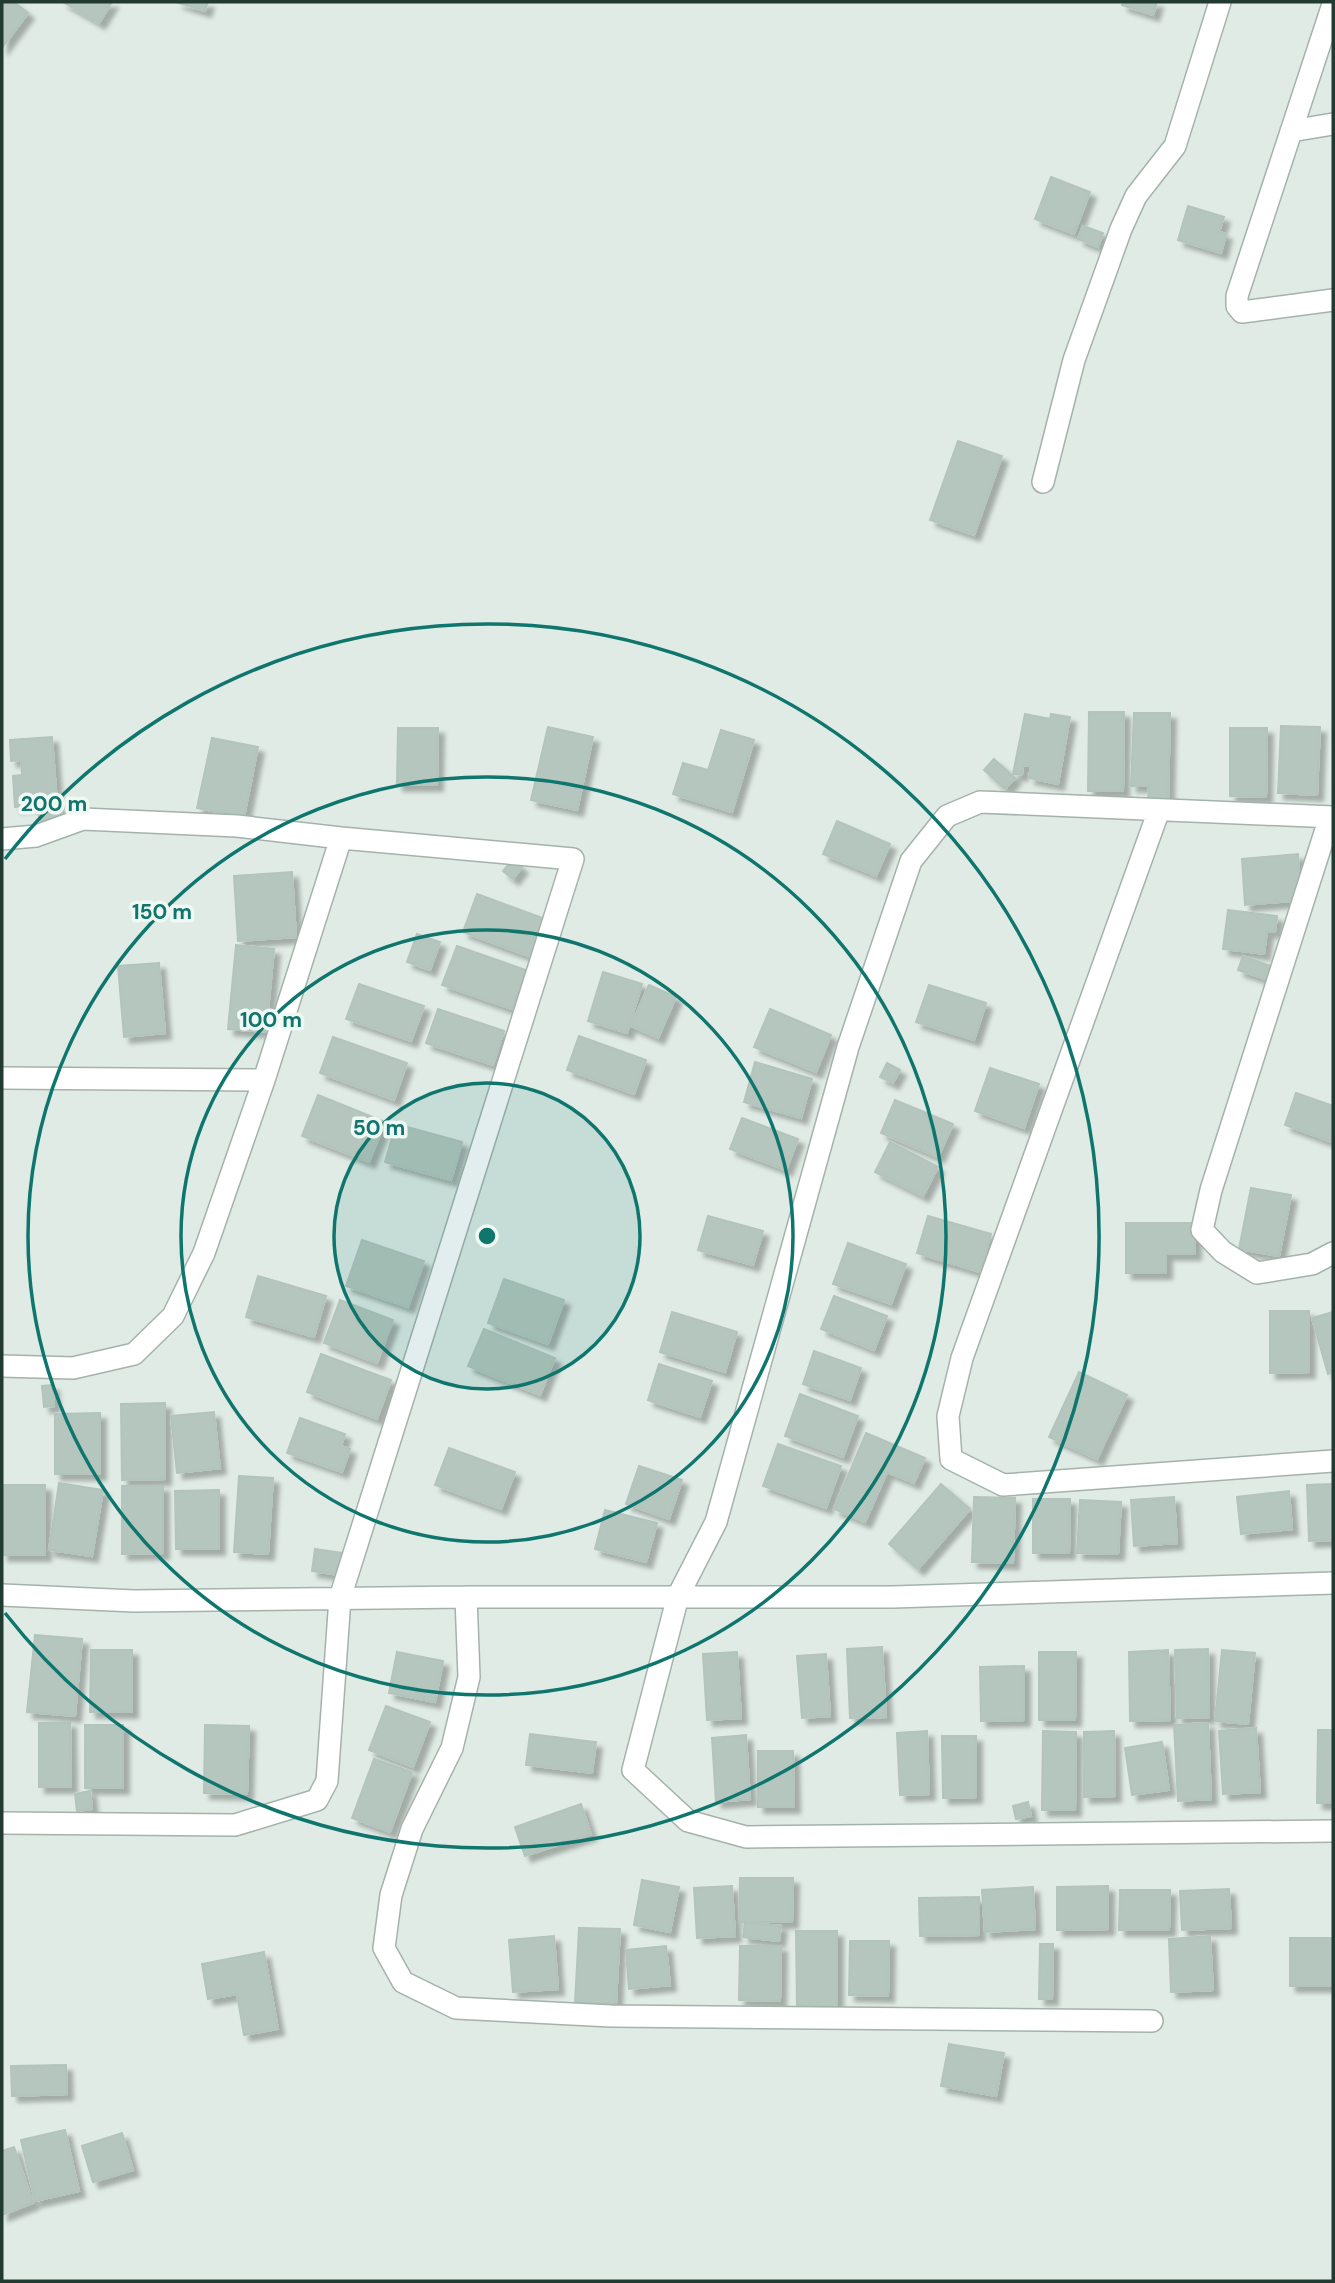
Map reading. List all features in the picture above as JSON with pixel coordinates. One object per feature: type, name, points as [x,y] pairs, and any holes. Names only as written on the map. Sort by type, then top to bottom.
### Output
[{"type":"street","points":[[1043,482],[1074,360],[1121,229],[1136,196],[1175,146],[1220,2]]},
{"type":"street","points":[[1333,4],[1237,296],[1237,306],[1242,312],[1333,300]]},
{"type":"street","points":[[1292,131],[1333,124]]},
{"type":"street","points":[[1333,1253],[1312,1264],[1257,1273],[1223,1252],[1202,1230],[1211,1190],[1332,817],[980,802],[947,816],[911,861],[848,1047],[716,1522],[677,1597],[633,1770],[688,1821],[746,1837],[1333,1831]]},
{"type":"street","points":[[1159,810],[962,1358],[948,1416],[951,1458],[1003,1485],[1333,1461]]},
{"type":"street","points":[[2,839],[36,836],[83,819],[237,826],[573,859],[340,1598],[327,1781],[317,1800],[235,1825],[2,1823]]},
{"type":"street","points":[[2,1366],[72,1368],[134,1354],[173,1317],[204,1252],[264,1080],[341,838]]},
{"type":"street","points":[[2,1078],[264,1080]]},
{"type":"street","points":[[2,1595],[134,1601],[466,1597],[893,1597],[1333,1583]]},
{"type":"street","points":[[466,1597],[469,1677],[452,1748],[412,1829],[391,1895],[384,1948],[403,1982],[456,2008],[469,2009],[611,2016],[1152,2021]]},
{"type":"building","points":[[2,2],[14,2],[28,13],[2,48]]},
{"type":"building","points":[[63,2],[112,2],[99,23]]},
{"type":"building","points":[[176,2],[208,2],[205,11]]},
{"type":"building","points":[[1123,2],[1157,2],[1153,15],[1122,5]]},
{"type":"building","points":[[1051,177],[1090,192],[1074,234],[1035,219]]},
{"type":"building","points":[[1188,206],[1224,217],[1219,232],[1226,234],[1221,253],[1178,240]]},
{"type":"building","points":[[1083,226],[1103,233],[1098,247],[1078,239]]},
{"type":"building","points":[[958,441],[1002,456],[974,535],[930,520]]},
{"type":"building","points":[[1089,712],[1124,712],[1123,791],[1088,791]]},
{"type":"building","points":[[1134,713],[1170,713],[1168,801],[1148,801],[1149,786],[1131,786]]},
{"type":"building","points":[[1025,714],[1050,719],[1051,714],[1070,717],[1058,784],[1029,778],[1031,766],[1023,765],[1022,775],[1013,774]]},
{"type":"building","points":[[1281,726],[1320,727],[1317,795],[1278,793]]},
{"type":"building","points":[[548,727],[593,737],[577,810],[531,800]]},
{"type":"building","points":[[398,728],[438,728],[437,785],[397,785]]},
{"type":"building","points":[[1230,728],[1267,728],[1266,797],[1230,796]]},
{"type":"building","points":[[721,730],[754,740],[732,812],[673,794],[683,763],[708,770]]},
{"type":"building","points":[[52,737],[57,803],[15,807],[13,776],[22,775],[21,760],[11,761],[10,740]]},
{"type":"building","points":[[212,738],[258,747],[244,817],[197,808]]},
{"type":"building","points":[[994,759],[1015,778],[1005,789],[984,770]]},
{"type":"building","points":[[58,805],[63,817],[43,826],[38,814]]},
{"type":"building","points":[[837,821],[890,844],[876,876],[823,854]]},
{"type":"building","points":[[1298,854],[1301,900],[1245,905],[1242,859]]},
{"type":"building","points":[[512,860],[522,867],[513,879],[503,871]]},
{"type":"building","points":[[292,872],[296,937],[238,941],[234,876]]},
{"type":"building","points":[[477,894],[548,920],[534,958],[463,932]]},
{"type":"building","points":[[1228,910],[1277,916],[1275,932],[1267,931],[1264,954],[1223,949]]},
{"type":"building","points":[[417,934],[440,942],[430,970],[407,962]]},
{"type":"building","points":[[236,945],[274,949],[266,1032],[228,1029]]},
{"type":"building","points":[[457,946],[526,970],[512,1009],[442,985]]},
{"type":"building","points":[[1243,956],[1279,969],[1275,982],[1238,970]]},
{"type":"building","points":[[159,963],[165,1033],[124,1037],[118,966]]},
{"type":"building","points":[[603,972],[642,984],[627,1033],[588,1021]]},
{"type":"building","points":[[359,984],[424,1006],[411,1041],[346,1019]]},
{"type":"building","points":[[649,985],[676,997],[658,1038],[631,1026]]},
{"type":"building","points":[[929,985],[986,1003],[974,1040],[916,1022]]},
{"type":"building","points":[[438,1009],[504,1031],[493,1065],[426,1043]]},
{"type":"building","points":[[770,1009],[831,1035],[816,1072],[754,1047]]},
{"type":"building","points":[[579,1036],[646,1060],[634,1094],[567,1070]]},
{"type":"building","points":[[333,1037],[407,1063],[394,1100],[320,1073]]},
{"type":"building","points":[[755,1062],[812,1079],[801,1118],[744,1102]]},
{"type":"building","points":[[887,1063],[900,1070],[893,1083],[880,1077]]},
{"type":"building","points":[[990,1068],[1039,1084],[1024,1128],[975,1111]]},
{"type":"building","points":[[1296,1093],[1333,1106],[1332,1142],[1285,1125]]},
{"type":"building","points":[[318,1095],[385,1122],[369,1162],[302,1136]]},
{"type":"building","points":[[895,1100],[953,1124],[938,1157],[881,1133]]},
{"type":"building","points":[[742,1118],[798,1139],[786,1170],[730,1149]]},
{"type":"building","points":[[396,1124],[462,1142],[451,1180],[385,1162]]},
{"type":"building","points":[[890,1142],[938,1167],[923,1196],[875,1172]]},
{"type":"building","points":[[1251,1188],[1291,1195],[1279,1256],[1239,1249]]},
{"type":"building","points":[[708,1216],[763,1231],[753,1265],[698,1250]]},
{"type":"building","points":[[928,1216],[991,1234],[980,1272],[917,1253]]},
{"type":"building","points":[[1126,1223],[1195,1223],[1195,1254],[1166,1254],[1166,1273],[1126,1273]]},
{"type":"building","points":[[362,1240],[424,1261],[408,1307],[346,1286]]},
{"type":"building","points":[[848,1243],[906,1264],[891,1304],[833,1284]]},
{"type":"building","points":[[258,1276],[326,1296],[314,1337],[246,1317]]},
{"type":"building","points":[[504,1279],[564,1300],[548,1344],[488,1323]]},
{"type":"building","points":[[834,1296],[887,1316],[874,1350],[821,1329]]},
{"type":"building","points":[[340,1300],[393,1320],[377,1363],[324,1343]]},
{"type":"building","points":[[1270,1311],[1309,1311],[1309,1372],[1270,1373]]},
{"type":"building","points":[[672,1312],[737,1332],[725,1372],[660,1352]]},
{"type":"building","points":[[1333,1312],[1333,1372],[1328,1374],[1312,1318]]},
{"type":"building","points":[[484,1329],[555,1358],[540,1395],[468,1366]]},
{"type":"building","points":[[814,1351],[861,1368],[850,1400],[803,1384]]},
{"type":"building","points":[[321,1354],[391,1380],[377,1419],[307,1392]]},
{"type":"building","points":[[659,1364],[712,1381],[700,1417],[648,1400]]},
{"type":"building","points":[[1079,1372],[1127,1395],[1097,1459],[1049,1437]]},
{"type":"building","points":[[53,1385],[54,1406],[44,1407],[42,1386]]},
{"type":"building","points":[[800,1394],[858,1416],[843,1457],[785,1436]]},
{"type":"building","points":[[165,1403],[165,1479],[122,1480],[121,1404]]},
{"type":"building","points":[[214,1412],[220,1468],[177,1473],[171,1416]]},
{"type":"building","points":[[100,1413],[100,1474],[55,1474],[55,1414]]},
{"type":"building","points":[[300,1418],[345,1434],[341,1446],[350,1449],[342,1472],[287,1453]]},
{"type":"building","points":[[866,1433],[925,1458],[914,1483],[887,1472],[865,1522],[834,1509]]},
{"type":"building","points":[[778,1444],[841,1466],[826,1508],[763,1486]]},
{"type":"building","points":[[449,1448],[515,1472],[501,1509],[435,1485]]},
{"type":"building","points":[[639,1466],[682,1480],[669,1519],[626,1504]]},
{"type":"building","points":[[239,1476],[273,1478],[268,1554],[234,1552]]},
{"type":"building","points":[[59,1483],[103,1490],[92,1556],[49,1550]]},
{"type":"building","points":[[941,1484],[970,1509],[918,1569],[889,1544]]},
{"type":"building","points":[[1333,1484],[1333,1540],[1309,1541],[1307,1485]]},
{"type":"building","points":[[2,1485],[45,1485],[45,1555],[2,1555]]},
{"type":"building","points":[[122,1486],[163,1486],[163,1553],[122,1554]]},
{"type":"building","points":[[219,1490],[219,1549],[176,1549],[175,1491]]},
{"type":"building","points":[[1289,1491],[1292,1529],[1241,1534],[1237,1497]]},
{"type":"building","points":[[974,1497],[1015,1498],[1013,1563],[972,1562]]},
{"type":"building","points":[[1174,1497],[1177,1543],[1134,1546],[1131,1500]]},
{"type":"building","points":[[1033,1499],[1070,1499],[1069,1553],[1033,1553]]},
{"type":"building","points":[[1080,1500],[1121,1502],[1118,1554],[1077,1553]]},
{"type":"building","points":[[605,1510],[657,1523],[646,1562],[595,1549]]},
{"type":"building","points":[[315,1549],[350,1554],[346,1576],[312,1571]]},
{"type":"building","points":[[35,1635],[82,1639],[75,1716],[27,1712]]},
{"type":"building","points":[[882,1647],[886,1717],[850,1718],[847,1649]]},
{"type":"building","points":[[1208,1649],[1209,1717],[1177,1718],[1175,1650]]},
{"type":"building","points":[[91,1650],[132,1650],[132,1712],[90,1712]]},
{"type":"building","points":[[1168,1650],[1170,1720],[1130,1721],[1129,1652]]},
{"type":"building","points":[[1222,1650],[1255,1653],[1248,1724],[1215,1721]]},
{"type":"building","points":[[397,1652],[443,1661],[435,1702],[389,1693]]},
{"type":"building","points":[[737,1652],[741,1718],[707,1720],[703,1654]]},
{"type":"building","points":[[1039,1652],[1076,1652],[1075,1720],[1039,1720]]},
{"type":"building","points":[[826,1654],[830,1716],[802,1718],[797,1656]]},
{"type":"building","points":[[1024,1666],[1024,1720],[981,1721],[980,1667]]},
{"type":"building","points":[[386,1706],[430,1722],[413,1767],[369,1750]]},
{"type":"building","points":[[70,1722],[71,1787],[39,1787],[39,1723]]},
{"type":"building","points":[[1208,1723],[1211,1799],[1178,1801],[1174,1725]]},
{"type":"building","points":[[85,1725],[123,1725],[123,1788],[85,1788]]},
{"type":"building","points":[[205,1725],[249,1726],[247,1794],[204,1793]]},
{"type":"building","points":[[1256,1728],[1260,1792],[1223,1794],[1219,1731]]},
{"type":"building","points":[[1318,1730],[1333,1730],[1333,1803],[1317,1803]]},
{"type":"building","points":[[927,1731],[929,1794],[900,1795],[897,1733]]},
{"type":"building","points":[[1043,1731],[1076,1732],[1075,1810],[1042,1810]]},
{"type":"building","points":[[1114,1731],[1115,1796],[1084,1797],[1084,1732]]},
{"type":"building","points":[[530,1734],[596,1742],[592,1773],[526,1765]]},
{"type":"building","points":[[746,1735],[750,1799],[716,1802],[712,1738]]},
{"type":"building","points":[[942,1736],[976,1736],[976,1797],[943,1798]]},
{"type":"building","points":[[1162,1742],[1169,1790],[1132,1795],[1125,1748]]},
{"type":"building","points":[[758,1751],[793,1751],[794,1807],[758,1807]]},
{"type":"building","points":[[374,1759],[412,1772],[390,1832],[352,1818]]},
{"type":"building","points":[[90,1791],[92,1809],[77,1811],[75,1794]]},
{"type":"building","points":[[1028,1802],[1031,1816],[1016,1819],[1013,1806]]},
{"type":"building","points":[[581,1804],[591,1834],[525,1856],[515,1827]]},
{"type":"building","points":[[740,1878],[793,1878],[792,1922],[739,1922]]},
{"type":"building","points":[[642,1880],[679,1887],[670,1932],[634,1925]]},
{"type":"building","points":[[732,1886],[735,1936],[697,1938],[694,1888]]},
{"type":"building","points":[[1108,1886],[1108,1929],[1057,1930],[1057,1887]]},
{"type":"building","points":[[1033,1887],[1035,1929],[985,1932],[982,1890]]},
{"type":"building","points":[[1229,1889],[1231,1928],[1182,1930],[1180,1891]]},
{"type":"building","points":[[1120,1890],[1170,1890],[1169,1930],[1119,1930]]},
{"type":"building","points":[[979,1897],[979,1935],[920,1936],[919,1898]]},
{"type":"building","points":[[745,1923],[781,1926],[779,1941],[743,1937]]},
{"type":"building","points":[[579,1928],[620,1929],[616,2004],[575,2003]]},
{"type":"building","points":[[796,1931],[837,1931],[837,2008],[797,2008]]},
{"type":"building","points":[[554,1936],[558,1989],[513,1992],[509,1940]]},
{"type":"building","points":[[1210,1936],[1213,1990],[1171,1992],[1169,1939]]},
{"type":"building","points":[[1290,1938],[1333,1938],[1333,1986],[1290,1986]]},
{"type":"building","points":[[850,1941],[889,1941],[888,1996],[849,1995]]},
{"type":"building","points":[[1040,1944],[1053,1944],[1052,1999],[1039,1999]]},
{"type":"building","points":[[666,1946],[670,1985],[629,1989],[626,1950]]},
{"type":"building","points":[[740,1946],[781,1946],[780,2001],[739,2000]]},
{"type":"building","points":[[264,1952],[278,2029],[244,2035],[237,1994],[208,1999],[202,1964]]},
{"type":"building","points":[[949,2044],[1004,2053],[996,2096],[941,2086]]},
{"type":"building","points":[[66,2065],[67,2094],[12,2096],[11,2066]]},
{"type":"building","points":[[65,2130],[79,2191],[35,2201],[21,2140]]},
{"type":"building","points":[[122,2133],[133,2170],[93,2182],[82,2146]]},
{"type":"building","points":[[14,2147],[33,2203],[2,2215],[2,2151]]}]
